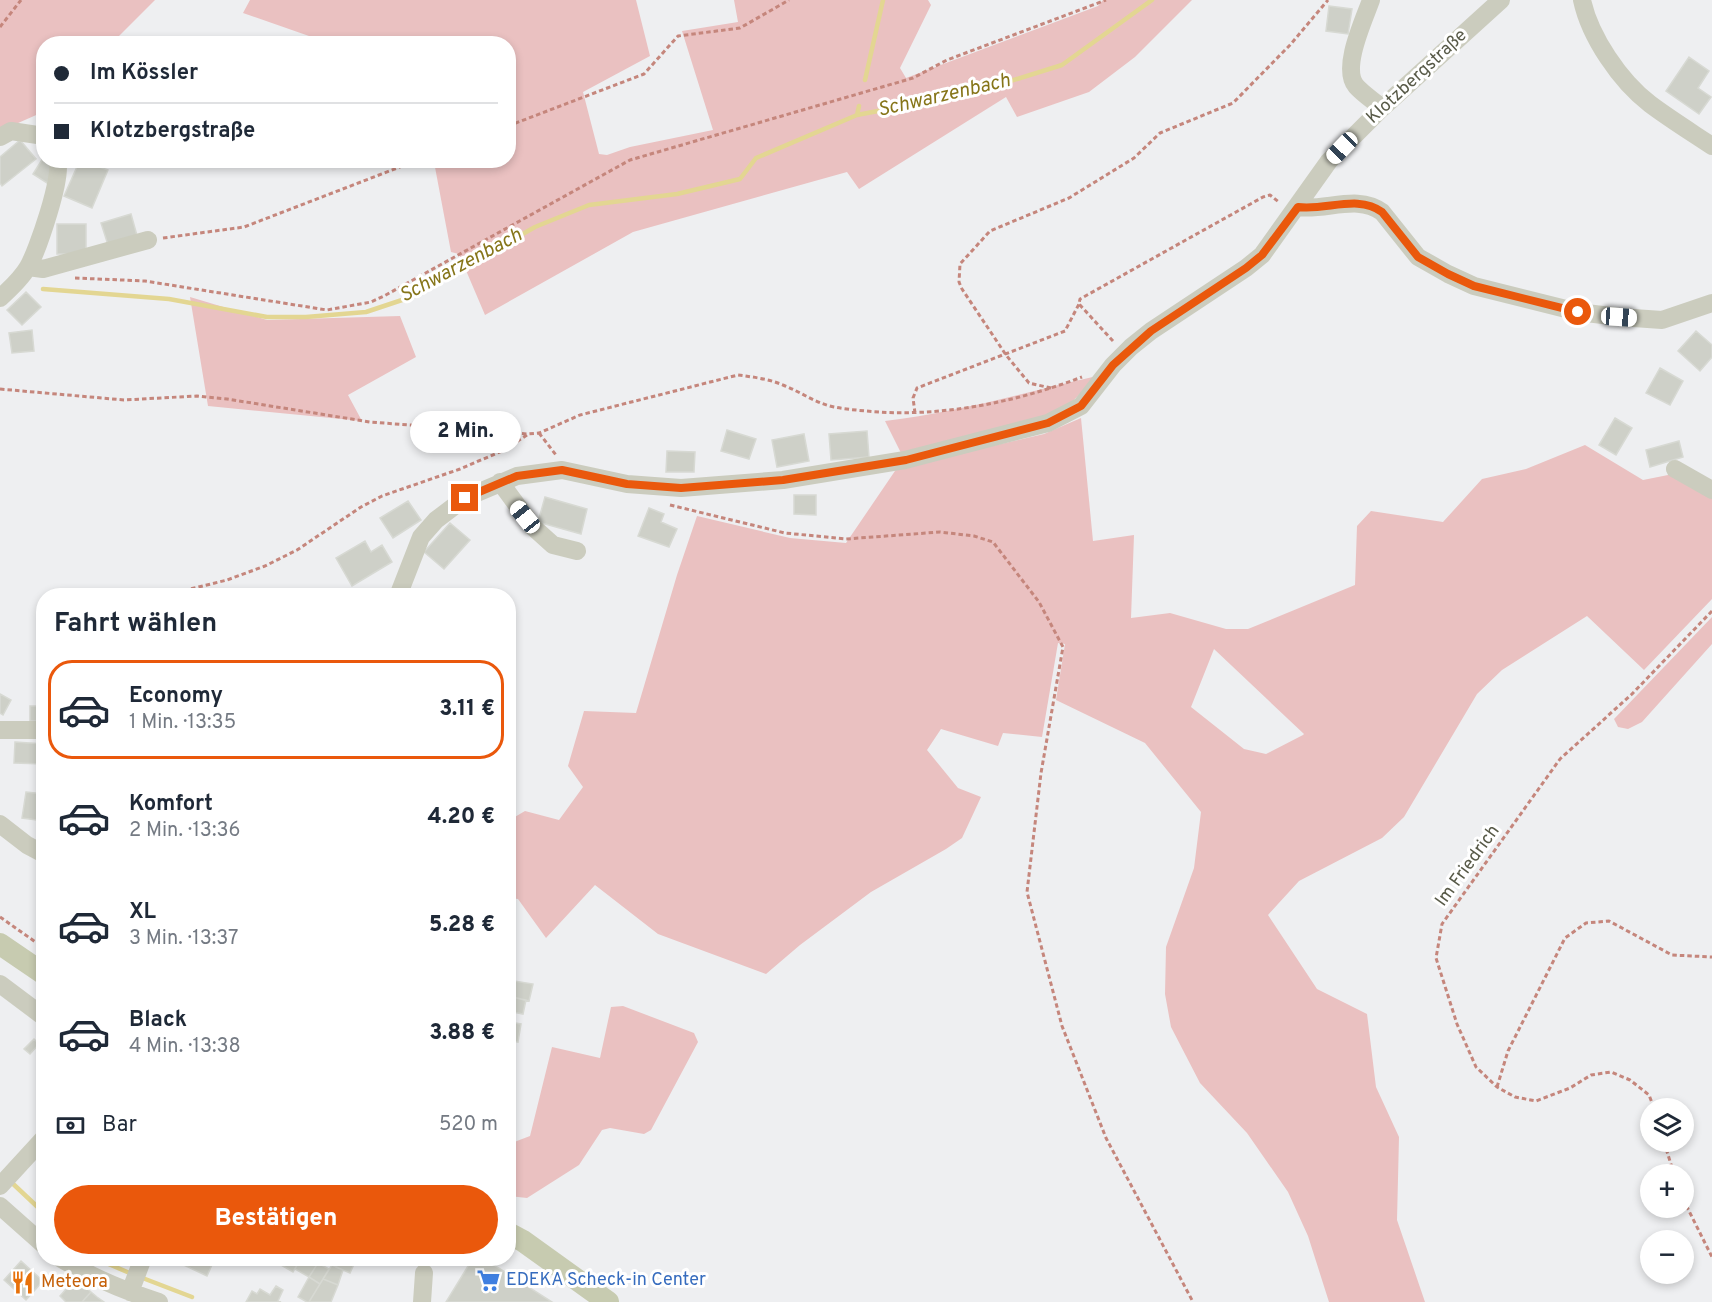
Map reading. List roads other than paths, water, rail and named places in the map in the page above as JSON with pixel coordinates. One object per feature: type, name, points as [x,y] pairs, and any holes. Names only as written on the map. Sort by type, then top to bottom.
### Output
[{"type":"main road","points":[[0,944],[36,969]]},
{"type":"main road","points":[[516,1237],[608,1302]]},
{"type":"street","points":[[1371,0],[1356,43],[1351,66],[1355,84],[1382,108]]},
{"type":"street","name":"Klotzbergstraße","points":[[401,588],[421,537],[436,520],[465,498],[517,476],[562,470],[627,484],[681,488],[707,488],[783,480],[906,460],[1048,423],[1081,406],[1124,354],[1151,331],[1262,255],[1329,161],[1382,108],[1502,0]]},
{"type":"street","points":[[1582,0],[1596,38],[1622,76],[1648,103],[1712,146]]},
{"type":"street","points":[[0,137],[11,131],[36,135]]},
{"type":"street","points":[[0,298],[16,283],[28,267],[56,190],[59,168]]},
{"type":"street","points":[[1296,210],[1359,203],[1374,206],[1382,212],[1418,257],[1448,274],[1474,286],[1578,312],[1662,320],[1712,303]]},
{"type":"street","points":[[28,267],[43,269],[148,240]]},
{"type":"street","points":[[1675,469],[1712,490]]},
{"type":"street","points":[[500,482],[533,527],[553,545],[577,551]]},
{"type":"street","points":[[0,730],[36,730]]},
{"type":"street","points":[[0,824],[27,846],[36,850]]},
{"type":"street","points":[[0,984],[36,1011]]},
{"type":"street","points":[[0,1186],[36,1147]]},
{"type":"street","points":[[0,1206],[36,1238]]},
{"type":"street","points":[[73,1266],[80,1270],[136,1275],[159,1302]]},
{"type":"street","points":[[422,1302],[424,1273]]},
{"type":"waterway","name":"Schwarzenbach","points":[[865,80],[883,0]]},
{"type":"waterway","name":"Schwarzenbach","points":[[859,106],[857,115],[972,93],[1062,65],[1152,0]]},
{"type":"waterway","name":"Schwarzenbach","points":[[43,289],[169,299],[267,317],[306,317],[366,312],[414,296],[535,227],[589,205],[677,194],[740,179],[756,158],[857,115]]},
{"type":"waterway","points":[[10,1181],[36,1205]]},
{"type":"waterway","points":[[113,1266],[132,1274]]},
{"type":"waterway","points":[[140,1277],[192,1297]]},
{"type":"place","name":"EDEKA Scheck-in Center","points":[[488,1280]]},
{"type":"place","name":"Meteora","points":[[23,1282]]}]
